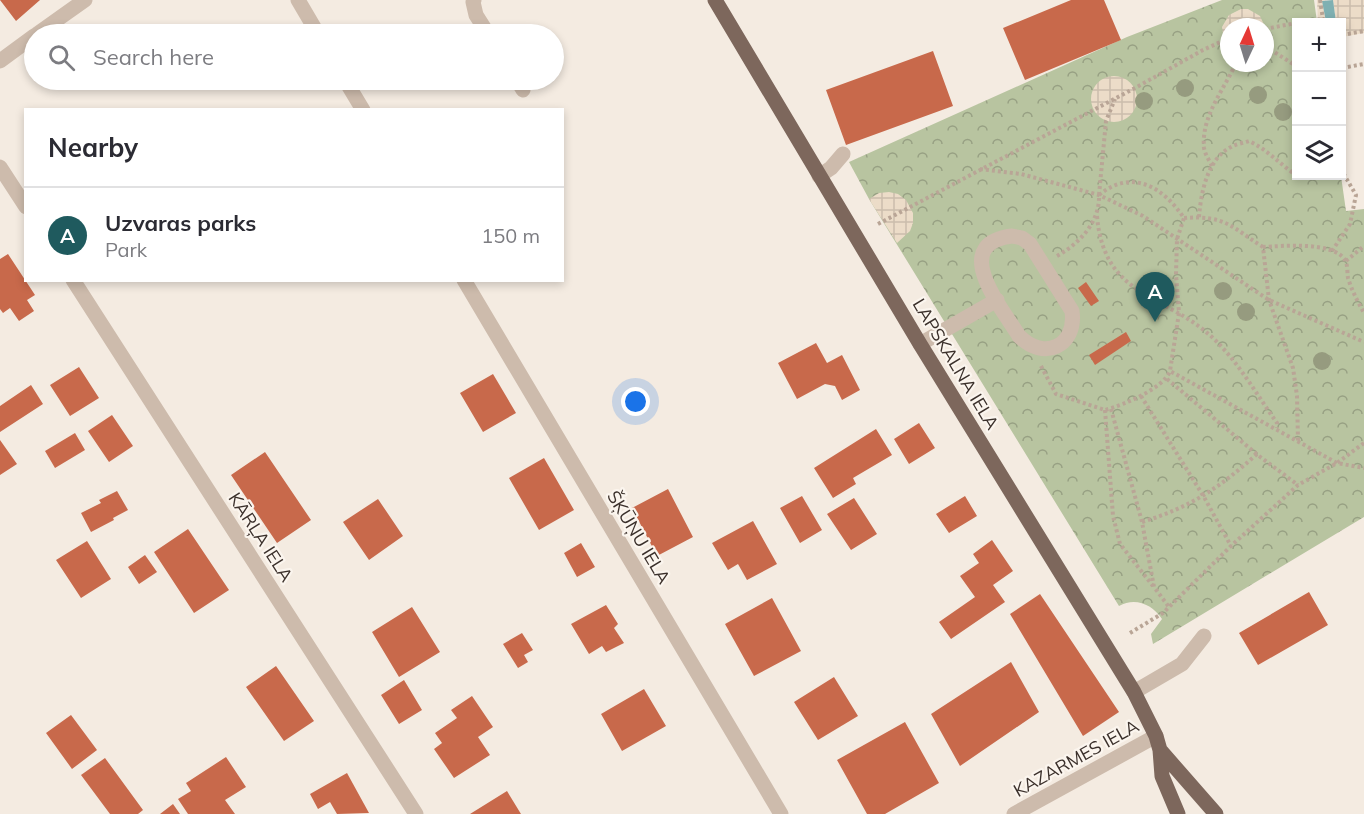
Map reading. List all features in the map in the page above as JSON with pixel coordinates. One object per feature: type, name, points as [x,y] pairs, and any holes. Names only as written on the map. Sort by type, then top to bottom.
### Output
[{"type":"main road","name":"LAPSKALNA IELA","points":[[715,0],[920,344],[1134,692],[1158,743],[1216,814]]},
{"type":"main road","name":"LAPSKALNA IELA","points":[[1158,743],[1162,776],[1178,814]]},
{"type":"street","points":[[51,24],[85,0]]},
{"type":"street","points":[[298,0],[312,24]]},
{"type":"street","points":[[474,0],[476,15],[482,24]]},
{"type":"street","points":[[0,61],[24,44]]},
{"type":"street","points":[[351,90],[362,108]]},
{"type":"street","points":[[819,176],[831,168],[843,154]]},
{"type":"street","points":[[0,167],[24,204]]},
{"type":"street","points":[[1012,236],[1022,238],[1030,244],[1044,263],[1069,305],[1073,320],[1068,336],[1054,348],[1035,348],[1027,344],[1019,336],[997,300],[981,272],[983,255],[993,242],[1012,236]]},
{"type":"street","name":"KĀRĻA IELA","points":[[74,282],[416,814]]},
{"type":"street","name":"ŠĶŪŅU IELA","points":[[465,282],[780,814]]},
{"type":"street","points":[[920,344],[997,300]]},
{"type":"street","points":[[1134,692],[1182,664],[1204,636]]},
{"type":"street","name":"KAZARMES IELA","points":[[1014,814],[1158,743]]},
{"type":"path","points":[[1320,0],[1323,18]]},
{"type":"path","points":[[1274,27],[1292,24]]},
{"type":"path","points":[[1346,34],[1364,31]]},
{"type":"path","points":[[878,224],[1220,42]]},
{"type":"path","points":[[1274,52],[1292,63]]},
{"type":"path","points":[[1346,67],[1364,64]]},
{"type":"path","points":[[1212,166],[1204,150],[1205,125],[1216,98],[1231,72]]},
{"type":"path","points":[[1115,99],[1106,121],[1097,216],[1105,252],[1115,269],[1139,292],[1179,313],[1214,339],[1235,362],[1277,423],[1277,428]]},
{"type":"path","points":[[1199,217],[1202,190],[1212,166],[1230,147],[1249,141],[1264,148],[1278,163],[1292,172]]},
{"type":"path","points":[[980,170],[1021,174],[1099,195],[1143,216],[1269,300],[1364,342]]},
{"type":"path","points":[[1332,251],[1350,224],[1356,195],[1346,179]]},
{"type":"path","points":[[1099,195],[1119,182],[1141,183],[1165,194],[1184,218]]},
{"type":"path","points":[[1044,263],[1071,248],[1097,216]]},
{"type":"path","points":[[1184,218],[1199,217],[1225,221],[1263,247],[1310,246],[1332,251],[1346,261],[1348,278],[1364,313]]},
{"type":"path","points":[[1035,348],[1056,394],[1105,410],[1141,396],[1167,379],[1179,313],[1176,274],[1177,239],[1184,218]]},
{"type":"path","points":[[1346,261],[1364,246]]},
{"type":"path","points":[[1263,247],[1269,300],[1293,368],[1297,396],[1298,441]]},
{"type":"path","points":[[1170,371],[1337,463],[1364,468]]},
{"type":"path","points":[[1167,379],[1298,485]]},
{"type":"path","points":[[1141,396],[1204,497],[1231,546]]},
{"type":"path","points":[[1111,409],[1142,522],[1154,587]]},
{"type":"path","points":[[1105,410],[1113,516],[1120,544],[1169,607]]},
{"type":"path","points":[[1130,633],[1163,613],[1231,546],[1298,485],[1337,463],[1364,443]]},
{"type":"path","points":[[1142,522],[1172,513],[1204,497],[1257,454]]},
{"type":"green space","points":[[1222,0],[1314,0],[1316,18],[1292,18],[1292,180],[1342,180],[1346,211],[1364,209],[1364,517],[1153,644],[1151,634],[1162,619],[1153,609],[1137,602],[1119,606],[869,199],[849,162],[1127,37]]},
{"type":"shaded area","points":[[1317,0],[1327,0],[1322,1],[1325,18],[1318,18]]},
{"type":"shaded area","points":[[1333,0],[1364,0],[1364,33],[1346,36],[1346,18],[1335,18]]},
{"type":"shaded area","points":[[1241,9],[1248,9],[1261,18],[1227,18]]},
{"type":"shaded area","points":[[1114,76],[1123,77],[1130,83],[1136,90],[1136,108],[1130,115],[1123,121],[1114,122],[1105,121],[1098,115],[1092,108],[1091,99],[1092,90],[1098,83],[1105,77]]},
{"type":"shaded area","points":[[879,193],[898,194],[906,200],[913,213],[910,231],[897,243],[869,199]]},
{"type":"water","points":[[1333,0],[1335,18],[1325,18],[1322,1]]},
{"type":"building","points":[[0,0],[40,0],[16,21]]},
{"type":"building","points":[[1071,0],[1104,0],[1121,40],[1025,80],[1003,28]]},
{"type":"building","points":[[933,51],[953,106],[846,145],[826,90]]},
{"type":"building","points":[[8,254],[24,278],[24,282],[26,282],[35,295],[27,300],[34,311],[19,321],[10,308],[3,313],[0,309],[0,259]]},
{"type":"building","points":[[1086,282],[1099,301],[1091,306],[1078,288]]},
{"type":"building","points":[[1126,332],[1131,341],[1095,365],[1089,355]]},
{"type":"building","points":[[816,343],[827,363],[842,355],[860,390],[842,400],[835,386],[825,384],[797,399],[778,363]]},
{"type":"building","points":[[79,367],[99,398],[70,416],[50,385]]},
{"type":"building","points":[[493,374],[516,413],[483,432],[460,393]]},
{"type":"building","points":[[31,385],[43,404],[0,432],[0,406]]},
{"type":"building","points":[[112,415],[133,446],[109,462],[88,431]]},
{"type":"building","points":[[919,423],[935,448],[909,464],[894,439]]},
{"type":"building","points":[[876,429],[892,455],[853,478],[856,484],[833,498],[814,468]]},
{"type":"building","points":[[75,433],[85,450],[55,468],[45,451]]},
{"type":"building","points":[[0,440],[17,464],[0,475]]},
{"type":"building","points":[[265,452],[311,520],[277,543],[231,475]]},
{"type":"building","points":[[544,458],[574,510],[539,530],[509,478]]},
{"type":"building","points":[[668,489],[693,537],[657,556],[632,508]]},
{"type":"building","points":[[117,491],[128,510],[91,532],[81,513],[101,503],[99,500]]},
{"type":"building","points":[[802,496],[822,530],[800,543],[780,508]]},
{"type":"building","points":[[965,496],[977,516],[949,533],[936,514]]},
{"type":"building","points":[[854,498],[877,534],[851,550],[827,514]]},
{"type":"building","points":[[378,499],[403,536],[369,560],[343,522]]},
{"type":"building","points":[[753,521],[777,564],[747,580],[738,564],[728,570],[712,543]]},
{"type":"building","points":[[188,529],[229,590],[194,613],[154,552]]},
{"type":"building","points":[[992,540],[1013,571],[993,585],[1005,602],[951,639],[939,622],[975,597],[960,576],[979,563],[973,554]]},
{"type":"building","points":[[87,541],[111,579],[81,598],[56,560]]},
{"type":"building","points":[[581,543],[595,567],[577,577],[564,553]]},
{"type":"building","points":[[145,555],[157,572],[139,584],[128,567]]},
{"type":"building","points":[[1309,592],[1328,625],[1258,665],[1239,633]]},
{"type":"building","points":[[1040,594],[1119,712],[1083,736],[1010,614]]},
{"type":"building","points":[[772,598],[801,651],[754,676],[725,624]]},
{"type":"building","points":[[606,605],[618,624],[614,628],[624,643],[606,652],[602,646],[589,654],[571,624]]},
{"type":"building","points":[[412,607],[440,652],[399,677],[372,632]]},
{"type":"building","points":[[522,633],[533,650],[524,655],[528,662],[518,668],[503,644]]},
{"type":"building","points":[[1011,662],[1039,712],[960,766],[931,714]]},
{"type":"building","points":[[276,666],[314,721],[284,741],[246,687]]},
{"type":"building","points":[[834,677],[858,716],[818,740],[794,702]]},
{"type":"building","points":[[404,680],[422,710],[399,724],[381,695]]},
{"type":"building","points":[[644,689],[666,726],[622,751],[601,714]]},
{"type":"building","points":[[472,696],[493,727],[478,737],[490,755],[454,778],[434,749],[442,743],[435,733],[457,718],[451,710]]},
{"type":"building","points":[[71,715],[97,750],[72,769],[46,733]]},
{"type":"building","points":[[905,722],[939,783],[885,814],[867,814],[837,760]]},
{"type":"building","points":[[226,757],[246,787],[225,800],[235,814],[188,814],[178,799],[191,791],[186,783]]},
{"type":"building","points":[[105,758],[143,810],[138,814],[110,814],[81,775]]},
{"type":"building","points":[[347,773],[369,813],[337,814],[330,802],[318,809],[310,794]]},
{"type":"building","points":[[507,791],[521,814],[470,814]]},
{"type":"building","points":[[173,804],[180,814],[160,814]]},
{"type":"place","name":"Uzvaras parks","points":[[1155,322]]}]
